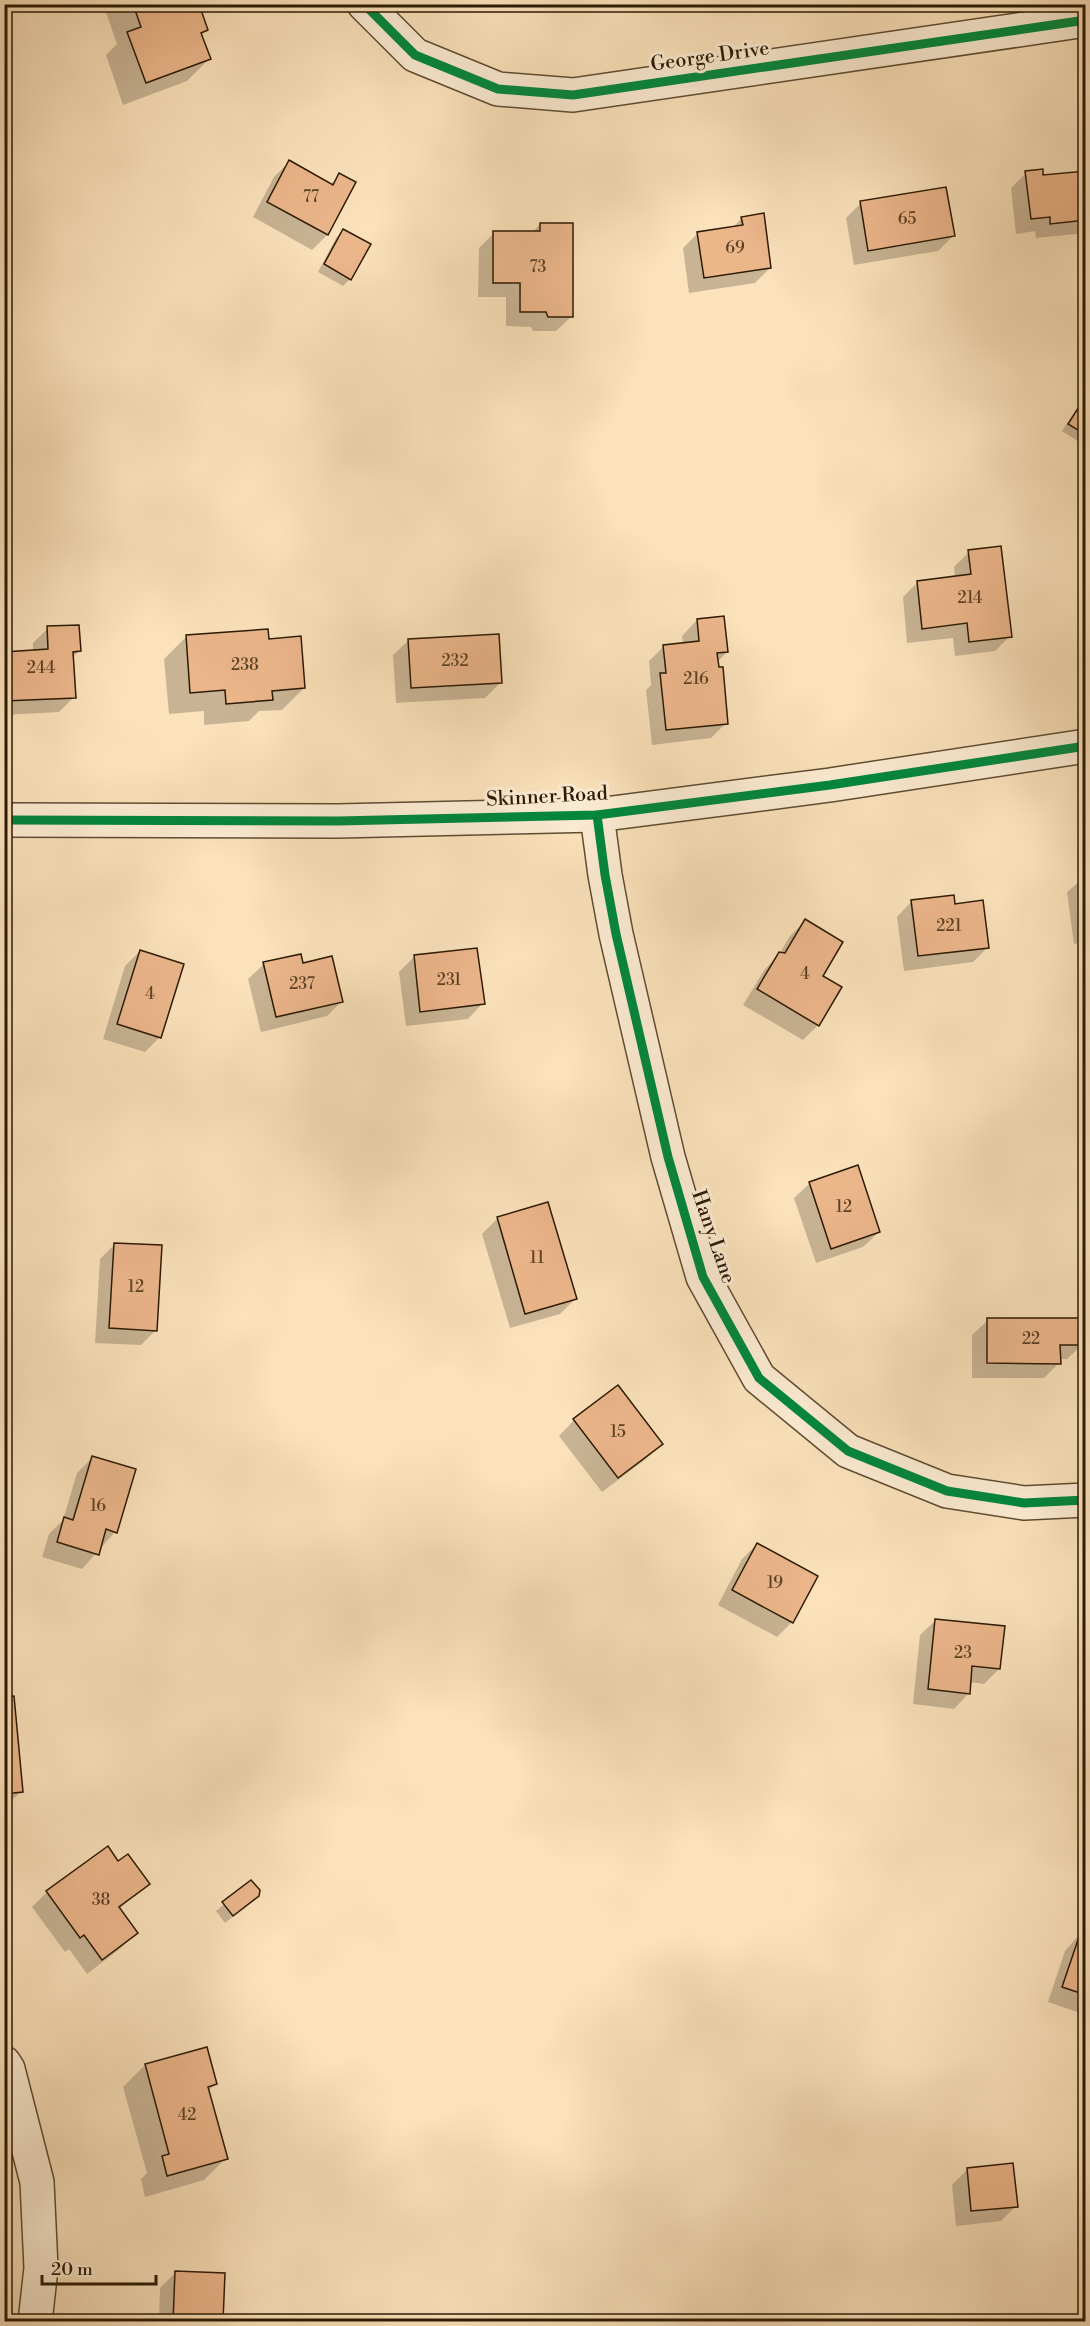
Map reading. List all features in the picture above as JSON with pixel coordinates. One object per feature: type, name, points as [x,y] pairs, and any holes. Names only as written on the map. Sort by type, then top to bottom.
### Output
[{"type":"street","name":"George Drive","points":[[364,4],[415,55],[498,89],[573,95],[1086,20]]},
{"type":"street","name":"Skinner Road","points":[[4,820],[338,821],[597,815],[830,785],[1086,746]]},
{"type":"street","name":"Hany Lane","points":[[597,815],[616,934],[668,1157],[703,1277],[759,1378],[848,1450],[947,1491],[1024,1503],[1086,1500]]},
{"type":"street","points":[[4,2063],[8,2069],[37,2182],[41,2268],[35,2322]]},
{"type":"building","points":[[133,4],[190,4],[192,10],[200,7],[208,30],[201,33],[211,59],[146,83],[127,32],[141,27]]},
{"type":"building","points":[[289,160],[333,185],[339,173],[356,182],[328,235],[267,202]]},
{"type":"building","points":[[1043,169],[1043,175],[1086,171],[1086,220],[1050,224],[1050,217],[1031,219],[1025,171]]},
{"type":"building","points":[[946,187],[955,236],[868,251],[860,201]]},
{"type":"building","points":[[764,213],[771,268],[704,278],[697,232],[743,225],[741,217]]},
{"type":"building","points":[[540,223],[573,223],[573,317],[548,317],[546,312],[520,312],[520,283],[493,283],[493,231],[540,231]]},
{"type":"building","points":[[343,229],[371,244],[351,280],[324,264]]},
{"type":"building","points":[[1086,399],[1086,435],[1068,424]]},
{"type":"building","points":[[1001,546],[1012,637],[969,642],[967,623],[922,629],[917,581],[971,574],[968,550]]},
{"type":"building","points":[[724,616],[728,652],[717,653],[719,667],[723,667],[728,724],[666,730],[660,673],[666,673],[663,645],[699,641],[697,619]]},
{"type":"building","points":[[79,625],[81,651],[73,652],[76,698],[4,701],[4,652],[48,649],[47,626]]},
{"type":"building","points":[[268,629],[269,639],[301,636],[305,688],[272,691],[273,700],[226,704],[225,690],[190,693],[186,635]]},
{"type":"building","points":[[499,634],[502,683],[411,688],[408,639]]},
{"type":"building","points":[[954,895],[955,904],[983,900],[989,948],[918,956],[911,900]]},
{"type":"building","points":[[805,919],[843,942],[823,976],[842,987],[819,1026],[757,989],[779,952],[785,953]]},
{"type":"building","points":[[477,948],[485,1004],[420,1012],[414,955]]},
{"type":"building","points":[[140,950],[184,964],[161,1038],[117,1024]]},
{"type":"building","points":[[301,954],[303,963],[332,956],[343,1002],[276,1017],[263,962]]},
{"type":"building","points":[[858,1165],[880,1232],[831,1249],[809,1182]]},
{"type":"building","points":[[548,1202],[577,1299],[525,1314],[497,1217]]},
{"type":"building","points":[[114,1243],[162,1245],[157,1331],[109,1328]]},
{"type":"building","points":[[987,1318],[1084,1318],[1084,1345],[1060,1345],[1061,1364],[987,1363]]},
{"type":"building","points":[[618,1385],[663,1444],[618,1478],[573,1419]]},
{"type":"building","points":[[92,1456],[136,1469],[117,1533],[106,1529],[99,1555],[57,1542],[64,1517],[73,1520]]},
{"type":"building","points":[[757,1543],[818,1576],[793,1623],[732,1590]]},
{"type":"building","points":[[935,1619],[1005,1626],[1000,1669],[972,1666],[970,1694],[928,1689]]},
{"type":"building","points":[[14,1696],[23,1792],[4,1794],[4,1697]]},
{"type":"building","points":[[108,1846],[118,1861],[128,1854],[150,1884],[119,1907],[138,1933],[102,1960],[84,1935],[80,1938],[46,1891]]},
{"type":"building","points":[[251,1880],[260,1890],[259,1896],[233,1916],[222,1902]]},
{"type":"building","points":[[1086,1930],[1086,1995],[1062,1987],[1080,1934],[1084,1936]]},
{"type":"building","points":[[207,2047],[217,2084],[208,2087],[228,2159],[167,2176],[162,2156],[169,2154],[145,2064]]},
{"type":"building","points":[[1013,2163],[1018,2207],[971,2211],[967,2168]]},
{"type":"building","points":[[175,2271],[225,2273],[223,2322],[173,2322]]},
{"type":"cycle path","points":[[364,4],[415,55],[498,89],[573,95],[1086,20]]},
{"type":"cycle path","points":[[4,820],[338,821],[597,815],[830,785],[1086,746]]},
{"type":"cycle path","points":[[597,815],[616,934],[668,1157],[703,1277],[759,1378],[848,1451],[947,1491],[1024,1503],[1086,1500]]}]
